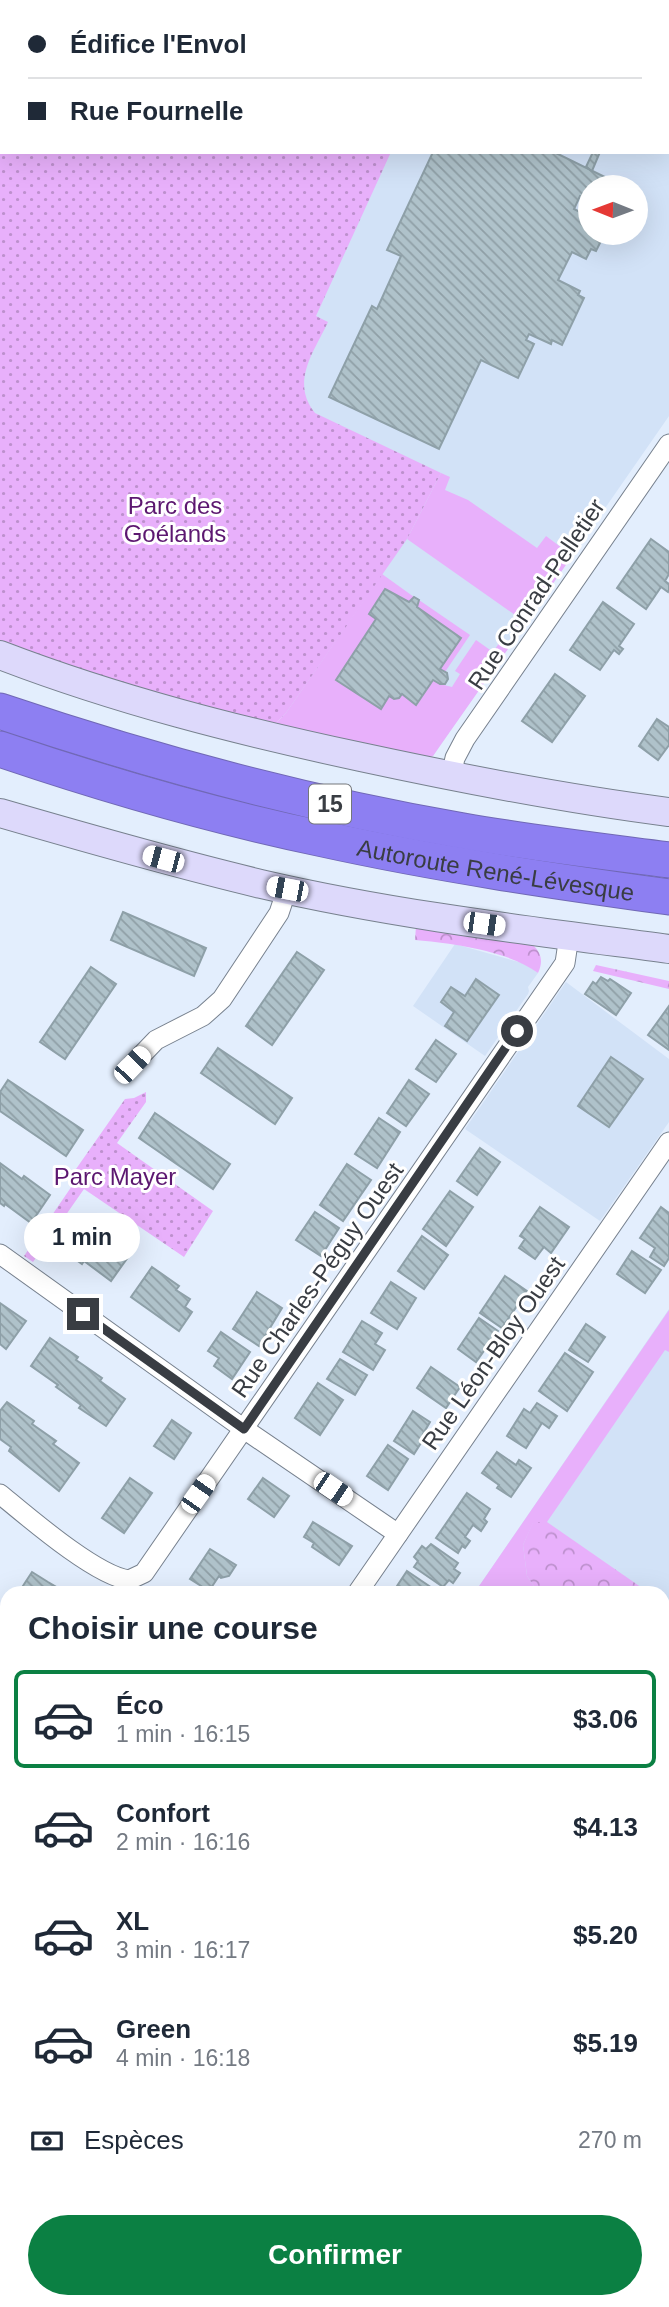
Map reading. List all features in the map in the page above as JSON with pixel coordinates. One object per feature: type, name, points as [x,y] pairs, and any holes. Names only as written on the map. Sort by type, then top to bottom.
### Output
[{"type":"highway","name":"Autoroute René-Lévesque","points":[[0,711],[165,763],[322,802],[462,831],[669,860]]},
{"type":"highway","name":"Autoroute René-Lévesque","points":[[0,749],[167,800],[320,839],[507,874],[669,897]]},
{"type":"street","name":"Rue Conrad-Pelletier","points":[[451,776],[455,758],[465,739],[669,444]]},
{"type":"street","points":[[0,655],[90,687],[291,743],[451,776],[663,805]]},
{"type":"street","points":[[0,813],[114,846],[287,889],[423,915],[669,949]]},
{"type":"street","points":[[132,1065],[165,1034],[203,1016],[222,999],[279,913],[287,889]]},
{"type":"street","name":"Rue Charles-Péguy Ouest","points":[[0,1494],[46,1531],[108,1574],[129,1580],[144,1573],[565,963],[569,936]]},
{"type":"street","name":"Rue Léon-Bloy Ouest","points":[[362,1586],[669,1142]]},
{"type":"street","points":[[0,1254],[244,1429],[398,1534]]},
{"type":"shaded area","points":[[0,154],[669,154],[669,416],[433,756],[0,645]]},
{"type":"shaded area","points":[[455,944],[526,964],[538,973],[528,987],[528,994],[485,1056],[413,1006]]},
{"type":"shaded area","points":[[566,982],[669,1059],[669,1122],[600,1221],[465,1129]]},
{"type":"shaded area","points":[[669,1309],[669,1586],[479,1586]]},
{"type":"green space","name":"Parc des Goélands","points":[[0,154],[390,154],[316,316],[328,322],[307,367],[305,390],[315,413],[441,473],[407,539],[286,713],[270,729],[0,645]]},
{"type":"green space","points":[[441,473],[450,477],[445,490],[468,500],[537,548],[546,536],[562,548],[570,559],[523,627],[513,625],[518,617],[407,539]]},
{"type":"green space","points":[[382,574],[414,597],[409,602],[385,589],[369,613],[376,619],[336,680],[380,709],[389,696],[394,699],[402,694],[417,705],[433,680],[452,687],[460,674],[455,671],[476,640],[493,652],[502,639],[508,649],[433,756],[423,760],[270,729],[286,713]]},
{"type":"green space","points":[[419,600],[470,635],[445,672],[440,669],[461,638],[417,607]]},
{"type":"green space","points":[[416,926],[533,945],[540,955],[540,969],[538,973],[512,959],[479,949],[415,940]]},
{"type":"green space","points":[[596,965],[669,981],[669,989],[593,971]]},
{"type":"green space","name":"Parc Mayer","points":[[146,1092],[146,1102],[117,1143],[213,1211],[184,1257],[84,1189],[33,1262],[24,1256],[74,1183],[69,1179],[125,1099]]},
{"type":"green space","points":[[669,1310],[669,1352],[665,1350],[547,1522],[533,1523],[523,1545],[527,1576],[534,1586],[479,1586]]},
{"type":"green space","points":[[533,1522],[547,1522],[639,1586],[534,1586],[527,1576],[523,1545]]},
{"type":"building","points":[[432,154],[558,154],[601,175],[578,175],[578,200],[574,209],[578,211],[578,245],[599,245],[596,251],[591,249],[586,259],[572,252],[558,280],[580,291],[578,295],[584,298],[562,345],[552,340],[551,344],[529,334],[526,340],[534,344],[518,378],[481,360],[439,449],[329,397],[372,306],[377,309],[401,256],[387,250]]},
{"type":"building","points":[[592,154],[599,154],[592,171],[586,167]]},
{"type":"building","points":[[651,539],[669,552],[669,574],[665,581],[669,584],[669,590],[668,592],[661,587],[646,609],[617,588]]},
{"type":"building","points":[[385,589],[409,602],[414,597],[419,600],[417,607],[461,638],[440,669],[447,673],[445,684],[433,680],[416,705],[402,694],[394,699],[389,696],[381,709],[336,680],[376,619],[369,614]]},
{"type":"building","points":[[603,602],[634,624],[619,646],[623,649],[619,654],[614,650],[600,670],[570,650]]},
{"type":"building","points":[[555,674],[585,696],[552,742],[522,721]]},
{"type":"building","points":[[657,719],[669,727],[669,745],[658,760],[639,746]]},
{"type":"building","points":[[123,912],[206,948],[194,976],[111,940]]},
{"type":"building","points":[[297,952],[324,970],[272,1045],[246,1026]]},
{"type":"building","points":[[91,967],[116,984],[65,1059],[40,1042]]},
{"type":"building","points":[[601,977],[608,981],[610,979],[631,993],[616,1015],[585,994],[593,982],[596,984]]},
{"type":"building","points":[[476,979],[499,995],[467,1041],[445,1026],[454,1012],[441,1002],[451,987],[465,996]]},
{"type":"building","points":[[669,1006],[669,1050],[648,1035]]},
{"type":"building","points":[[436,1040],[456,1054],[436,1082],[416,1069]]},
{"type":"building","points":[[218,1048],[292,1098],[275,1124],[201,1073]]},
{"type":"building","points":[[611,1057],[643,1079],[609,1127],[578,1106]]},
{"type":"building","points":[[8,1080],[83,1130],[66,1156],[0,1111],[0,1092]]},
{"type":"building","points":[[409,1080],[429,1094],[406,1126],[387,1113]]},
{"type":"building","points":[[155,1113],[230,1164],[213,1189],[139,1138]]},
{"type":"building","points":[[379,1118],[400,1132],[377,1168],[355,1154]]},
{"type":"building","points":[[480,1148],[500,1162],[477,1195],[457,1181]]},
{"type":"building","points":[[0,1163],[50,1195],[31,1223],[0,1203]]},
{"type":"building","points":[[347,1164],[371,1180],[343,1221],[320,1205]]},
{"type":"building","points":[[450,1191],[473,1207],[446,1246],[423,1229]]},
{"type":"building","points":[[540,1207],[569,1227],[551,1253],[544,1247],[535,1259],[519,1248],[525,1239],[520,1236]]},
{"type":"building","points":[[661,1207],[669,1213],[669,1258],[664,1266],[650,1257],[655,1248],[640,1238]]},
{"type":"building","points":[[315,1212],[339,1228],[321,1256],[296,1240]]},
{"type":"building","points":[[77,1217],[131,1253],[111,1281],[56,1245]]},
{"type":"building","points":[[422,1236],[448,1255],[424,1289],[398,1271]]},
{"type":"building","points":[[632,1251],[661,1270],[645,1293],[617,1274]]},
{"type":"building","points":[[152,1267],[179,1286],[176,1290],[190,1299],[185,1307],[192,1312],[179,1331],[131,1297]]},
{"type":"building","points":[[505,1276],[527,1291],[502,1328],[480,1313]]},
{"type":"building","points":[[391,1282],[416,1298],[397,1329],[371,1313]]},
{"type":"building","points":[[257,1292],[282,1308],[259,1346],[233,1329]]},
{"type":"building","points":[[0,1303],[26,1321],[6,1349],[0,1344]]},
{"type":"building","points":[[479,1318],[498,1331],[476,1362],[458,1349]]},
{"type":"building","points":[[362,1321],[382,1333],[375,1344],[385,1350],[373,1370],[343,1352]]},
{"type":"building","points":[[586,1324],[605,1337],[588,1362],[569,1350]]},
{"type":"building","points":[[221,1332],[250,1352],[232,1379],[214,1366],[219,1358],[208,1351]]},
{"type":"building","points":[[50,1338],[78,1357],[76,1360],[102,1378],[100,1381],[125,1399],[106,1426],[79,1408],[81,1405],[31,1366]]},
{"type":"building","points":[[565,1353],[593,1372],[567,1411],[539,1391]]},
{"type":"building","points":[[340,1359],[367,1375],[355,1395],[327,1379]]},
{"type":"building","points":[[431,1367],[460,1387],[446,1408],[417,1388]]},
{"type":"building","points":[[318,1383],[343,1400],[320,1435],[295,1418]]},
{"type":"building","points":[[7,1402],[34,1421],[32,1424],[56,1441],[53,1444],[79,1463],[59,1491],[9,1451],[11,1447],[0,1439],[0,1411]]},
{"type":"building","points":[[537,1403],[557,1416],[549,1428],[542,1423],[526,1448],[507,1436],[524,1409],[530,1413]]},
{"type":"building","points":[[413,1411],[430,1422],[423,1434],[426,1435],[414,1454],[394,1441]]},
{"type":"building","points":[[172,1420],[191,1433],[174,1459],[154,1446]]},
{"type":"building","points":[[388,1445],[408,1459],[388,1490],[367,1476]]},
{"type":"building","points":[[497,1452],[516,1465],[519,1460],[531,1468],[511,1497],[482,1473]]},
{"type":"building","points":[[130,1478],[152,1493],[124,1533],[102,1518]]},
{"type":"building","points":[[263,1478],[289,1496],[274,1517],[248,1499]]},
{"type":"building","points":[[467,1493],[490,1509],[484,1519],[487,1522],[481,1531],[473,1525],[465,1537],[470,1541],[465,1548],[462,1546],[458,1553],[436,1538]]},
{"type":"building","points":[[313,1522],[352,1546],[339,1565],[312,1547],[314,1543],[304,1537]]},
{"type":"building","points":[[431,1544],[458,1563],[454,1569],[460,1573],[453,1583],[449,1580],[442,1586],[414,1567],[418,1561],[414,1557],[422,1546],[426,1549]]},
{"type":"building","points":[[210,1549],[236,1565],[229,1576],[219,1576],[212,1586],[201,1586],[190,1579]]},
{"type":"building","points":[[407,1571],[429,1586],[397,1586]]},
{"type":"building","points":[[32,1572],[55,1586],[23,1586]]},
{"type":"route","points":[[83,1314],[244,1429],[517,1031]]}]
